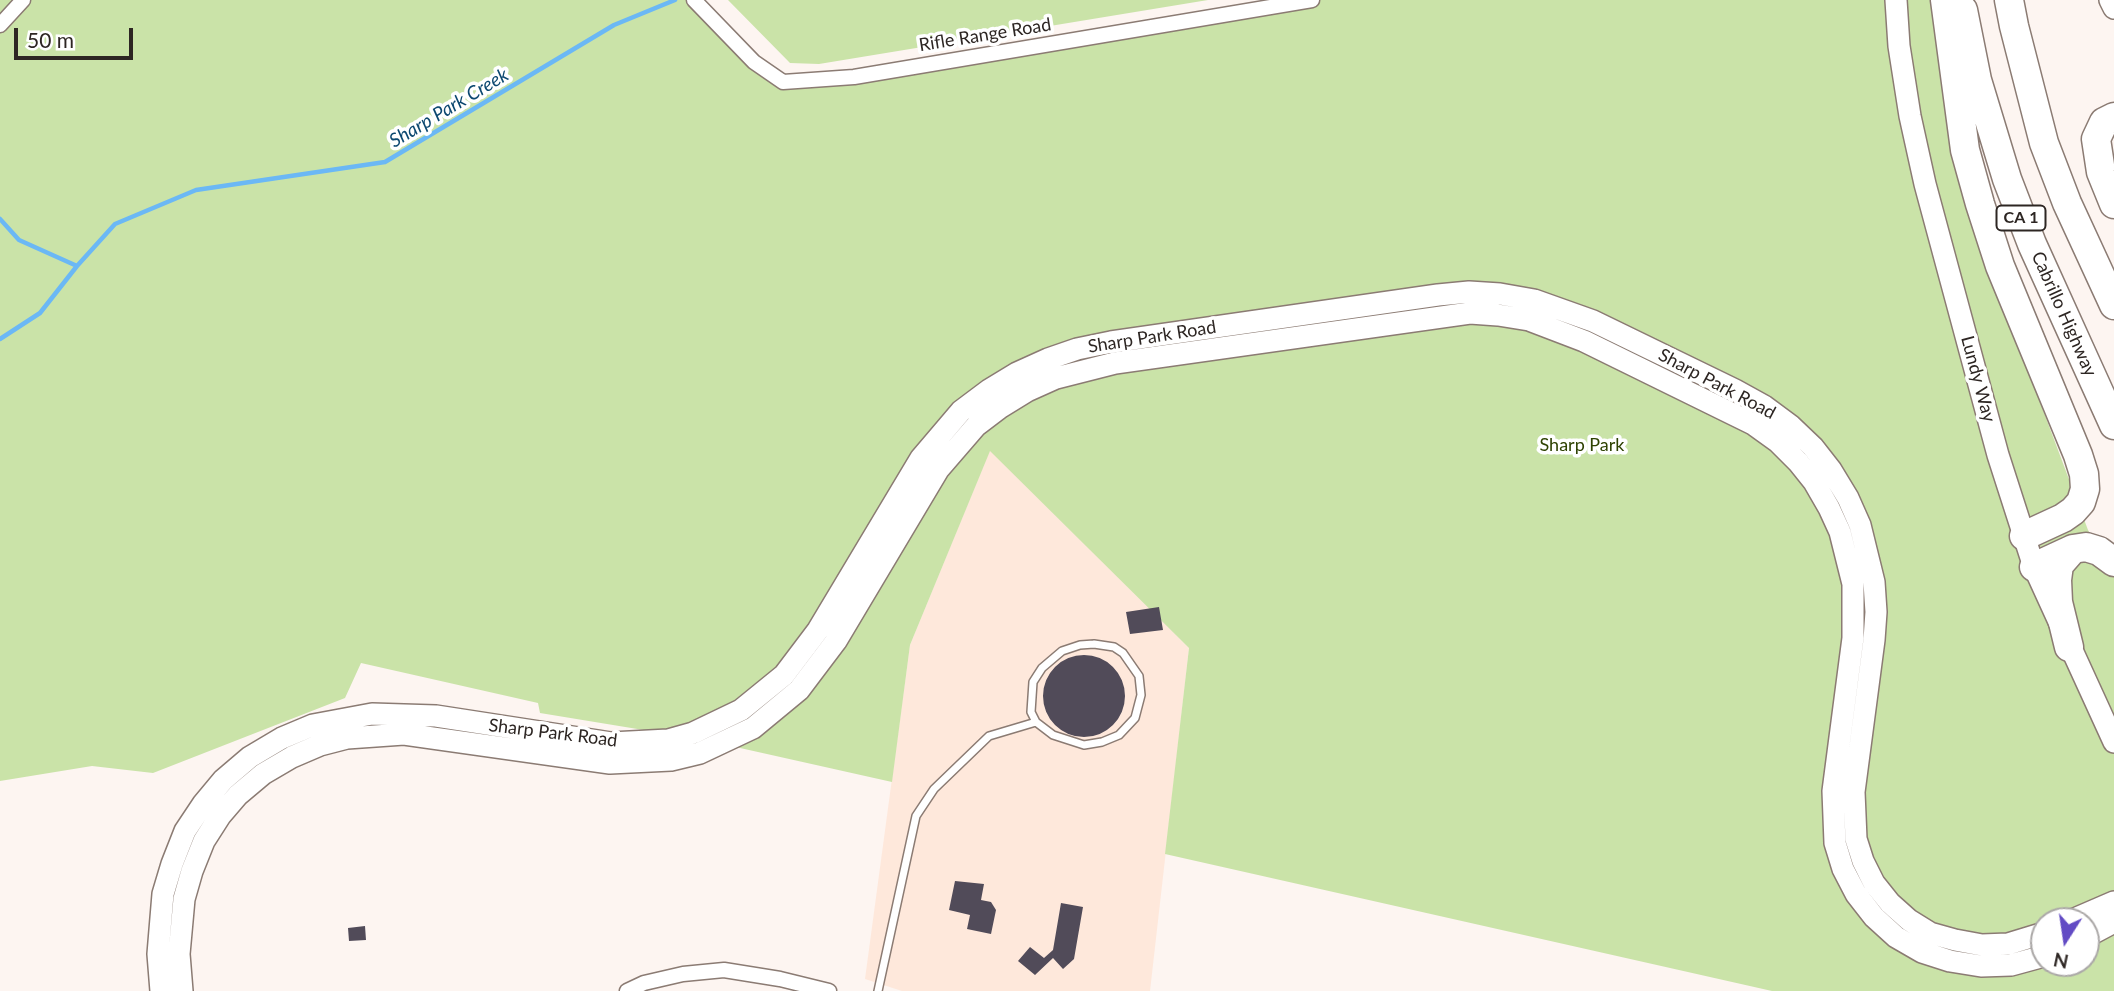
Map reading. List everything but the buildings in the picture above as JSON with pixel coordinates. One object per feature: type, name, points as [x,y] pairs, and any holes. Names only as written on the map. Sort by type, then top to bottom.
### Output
[{"type":"highway","points":[[1945,0],[1965,150],[1980,204],[2000,266],[2084,474],[2085,489],[2081,502],[2073,511],[2024,536]]},
{"type":"highway","name":"Cabrillo Highway","points":[[1961,0],[1978,80],[2007,179],[2032,244],[2114,425]]},
{"type":"highway","name":"CA 1","points":[[2009,0],[2044,143],[2067,203],[2114,305]]},
{"type":"highway","points":[[2114,117],[2104,122],[2096,139],[2101,172],[2114,204]]},
{"type":"highway","points":[[2034,567],[2073,549],[2086,547],[2099,551],[2114,562]]},
{"type":"highway","points":[[2069,647],[2058,603],[2057,580],[2059,565],[2073,549]]},
{"type":"main road","name":"Lundy Way","points":[[1896,0],[1899,46],[1910,116],[1925,184],[1998,455],[2034,567],[2114,743]]},
{"type":"main road","points":[[2110,0],[2114,8]]},
{"type":"main road","name":"Sharp Park Road","points":[[161,991],[158,954],[163,894],[185,831],[223,780],[250,757],[282,738],[313,725],[343,718],[405,713],[611,743],[668,740],[693,733],[741,710],[784,675],[818,630],[921,458],[961,411],[1017,373],[1077,349],[1111,342],[1469,292],[1534,300],[1593,321],[1755,401],[1791,426],[1813,447],[1848,498],[1863,535],[1874,582],[1874,640],[1854,792],[1856,839],[1863,861],[1874,883],[1890,903],[1909,920],[1930,933],[1982,945],[2008,944],[2030,937]]},
{"type":"main road","name":"Sharp Park Road","points":[[182,991],[179,954],[184,899],[204,841],[238,795],[263,774],[292,757],[347,738],[404,734],[610,764],[671,760],[700,753],[752,728],[799,690],[836,641],[938,470],[976,426],[1027,391],[1056,378],[1115,362],[1470,313],[1529,320],[1584,341],[1753,424],[1798,462],[1814,482],[1840,532],[1853,584],[1853,638],[1833,791],[1835,843],[1843,869],[1856,894],[1874,917],[1896,937],[1922,952],[1950,961],[1981,966],[2011,965],[2030,960]]},
{"type":"main road","points":[[2092,907],[2114,892]]},
{"type":"street","points":[[0,25],[23,0]]},
{"type":"street","name":"Rifle Range Road","points":[[694,0],[754,62],[783,82],[854,76],[1312,0]]},
{"type":"street","points":[[627,991],[644,983],[683,974],[724,970],[780,979],[829,991]]},
{"type":"lane","points":[[1094,644],[1114,648],[1123,653],[1139,676],[1141,695],[1135,718],[1119,735],[1084,745],[1053,735],[1036,722],[1031,712],[1033,682],[1042,668],[1062,651],[1094,644]]},
{"type":"lane","points":[[878,991],[916,816],[934,789],[989,736],[1036,722]]},
{"type":"shaded area","points":[[990,450],[1189,648],[1150,991],[902,991],[865,979],[910,645]]},
{"type":"green space","name":"Sharp Park","points":[[0,0],[694,0],[783,82],[1312,0],[1933,0],[1992,274],[2088,530],[2114,577],[2114,991],[1772,991],[1165,854],[1189,648],[990,451],[910,645],[892,782],[682,735],[540,713],[538,703],[361,663],[345,698],[153,773],[92,766],[0,781]]},
{"type":"green space","points":[[728,0],[1208,0],[819,64],[790,63]]},
{"type":"waterway","name":"Sharp Park Creek","points":[[0,339],[40,313],[115,224],[196,190],[385,162],[614,25],[675,0]]},
{"type":"waterway","name":"Sharp Park Creek","points":[[0,219],[19,240],[77,266]]}]
